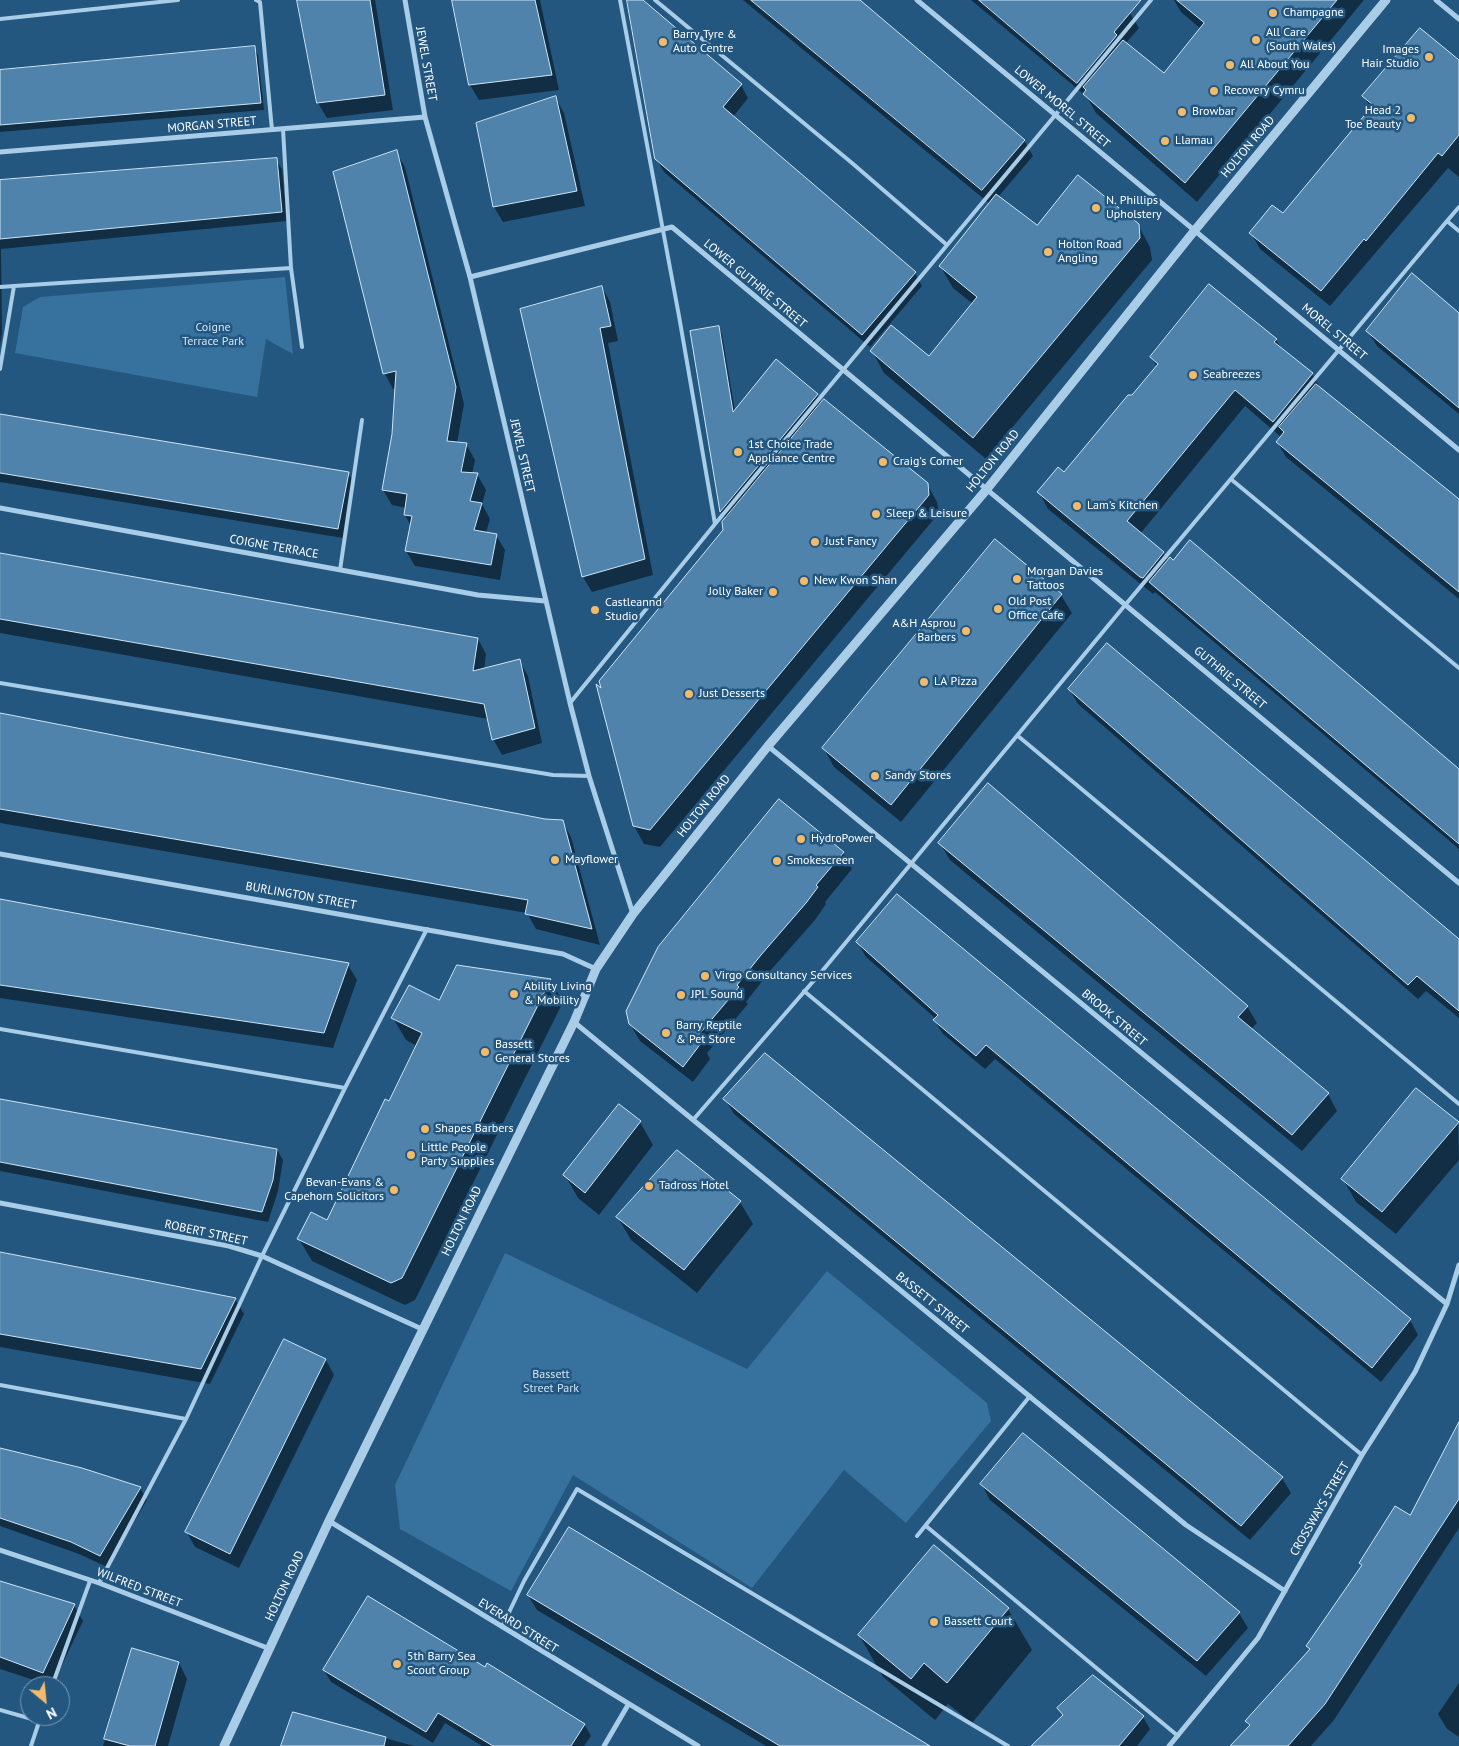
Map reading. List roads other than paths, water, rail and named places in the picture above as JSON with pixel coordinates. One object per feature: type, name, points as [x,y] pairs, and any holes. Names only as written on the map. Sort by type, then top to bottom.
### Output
[{"type":"street","name":"JEWEL STREET","points":[[405,0],[425,118],[470,277],[545,601],[588,776],[633,914]]},
{"type":"street","name":"LOWER MOREL STREET","points":[[917,0],[1195,230]]},
{"type":"street","name":"HOLTON ROAD","points":[[224,1746],[329,1521],[574,1022],[596,969],[633,914],[768,746],[987,489],[1195,230],[1386,0]]},
{"type":"street","points":[[1436,0],[1459,19]]},
{"type":"street","name":"MORGAN STREET","points":[[0,152],[425,118]]},
{"type":"street","name":"LOWER GUTHRIE STREET","points":[[662,228],[672,227],[987,489]]},
{"type":"street","points":[[470,277],[662,228]]},
{"type":"street","name":"MOREL STREET","points":[[1195,230],[1459,450]]},
{"type":"street","name":"GUTHRIE STREET","points":[[987,489],[1459,884]]},
{"type":"street","name":"COIGNE TERRACE","points":[[0,508],[478,595],[545,601]]},
{"type":"street","name":"BROOK STREET","points":[[768,746],[1447,1304]]},
{"type":"street","name":"BURLINGTON STREET","points":[[0,854],[564,954],[596,969]]},
{"type":"street","name":"BASSETT STREET","points":[[574,1022],[1186,1525],[1285,1591]]},
{"type":"street","name":"ROBERT STREET","points":[[0,1203],[229,1246],[262,1256],[424,1330]]},
{"type":"street","name":"CROSSWAYS STREET","points":[[1169,1746],[1258,1638],[1362,1455],[1415,1372],[1447,1304],[1459,1265]]},
{"type":"street","name":"EVERARD STREET","points":[[329,1521],[698,1746]]},
{"type":"street","name":"WILFRED STREET","points":[[0,1550],[99,1583],[270,1649]]},
{"type":"street","points":[[604,1746],[628,1705]]},
{"type":"lane","points":[[0,19],[178,0]]},
{"type":"lane","points":[[256,0],[260,2],[272,130]]},
{"type":"lane","points":[[620,0],[715,524]]},
{"type":"lane","points":[[655,0],[852,163],[947,245]]},
{"type":"lane","points":[[570,703],[842,369],[1151,0]]},
{"type":"lane","points":[[283,129],[291,268],[302,347]]},
{"type":"lane","points":[[693,1120],[1018,736],[1126,604],[1232,480],[1459,207]]},
{"type":"lane","points":[[1447,222],[1459,231]]},
{"type":"lane","points":[[0,286],[291,268]]},
{"type":"lane","points":[[0,369],[14,286]]},
{"type":"lane","points":[[340,570],[362,420]]},
{"type":"lane","points":[[1232,480],[1459,668]]},
{"type":"lane","points":[[0,682],[554,775],[588,776]]},
{"type":"lane","points":[[1018,736],[1459,1104]]},
{"type":"lane","points":[[99,1583],[186,1420],[262,1256],[427,929]]},
{"type":"lane","points":[[804,991],[1362,1455]]},
{"type":"lane","points":[[0,1029],[346,1088]]},
{"type":"lane","points":[[0,1385],[186,1420]]},
{"type":"lane","points":[[918,1536],[1030,1396]]},
{"type":"lane","points":[[502,1627],[524,1581],[577,1489],[1008,1746]]},
{"type":"lane","points":[[926,1526],[1178,1736]]},
{"type":"lane","points":[[56,1676],[90,1581]]},
{"type":"lane","points":[[0,1710],[20,1716]]},
{"type":"lane","points":[[31,1746],[37,1726]]},
{"type":"place","name":"Champagne","points":[[1273,13]]},
{"type":"place","name":"All Care (South Wales)","points":[[1256,40]]},
{"type":"place","name":"Barry Tyre & Auto Centre","points":[[663,42]]},
{"type":"place","name":"Images Hair Studio","points":[[1429,57]]},
{"type":"place","name":"All About You","points":[[1230,65]]},
{"type":"place","name":"Recovery Cymru","points":[[1214,91]]},
{"type":"place","name":"Browbar","points":[[1182,112]]},
{"type":"place","name":"Head 2 Toe Beauty","points":[[1411,118]]},
{"type":"place","name":"Llamau","points":[[1165,141]]},
{"type":"place","name":"N. Phillips Upholstery","points":[[1096,208]]},
{"type":"place","name":"Holton Road Angling","points":[[1048,252]]},
{"type":"place","name":"Seabreezes","points":[[1193,375]]},
{"type":"place","name":"1st Choice Trade Appliance Centre","points":[[738,452]]},
{"type":"place","name":"Craig's Corner","points":[[883,462]]},
{"type":"place","name":"Lam's Kitchen","points":[[1077,506]]},
{"type":"place","name":"Sleep & Leisure","points":[[876,514]]},
{"type":"place","name":"Just Fancy","points":[[815,542]]},
{"type":"place","name":"Morgan Davies Tattoos","points":[[1017,579]]},
{"type":"place","name":"New Kwon Shan","points":[[804,581]]},
{"type":"place","name":"Jolly Baker","points":[[773,592]]},
{"type":"place","name":"Old Post Office Cafe","points":[[998,609]]},
{"type":"place","name":"Castleannd Studio","points":[[595,610]]},
{"type":"place","name":"A&H Asprou Barbers","points":[[966,631]]},
{"type":"place","name":"LA Pizza","points":[[924,682]]},
{"type":"place","name":"Just Desserts","points":[[689,694]]},
{"type":"place","name":"Sandy Stores","points":[[875,776]]},
{"type":"place","name":"HydroPower","points":[[801,839]]},
{"type":"place","name":"Mayflower","points":[[555,860]]},
{"type":"place","name":"Smokescreen","points":[[777,861]]},
{"type":"place","name":"Virgo Consultancy Services","points":[[705,976]]},
{"type":"place","name":"Ability Living & Mobility","points":[[514,994]]},
{"type":"place","name":"JPL Sound","points":[[681,995]]},
{"type":"place","name":"Barry Reptile & Pet Store","points":[[666,1033]]},
{"type":"place","name":"Bassett General Stores","points":[[485,1052]]},
{"type":"place","name":"Shapes Barbers","points":[[425,1129]]},
{"type":"place","name":"Little People Party Supplies","points":[[411,1155]]},
{"type":"place","name":"Tadross Hotel","points":[[649,1186]]},
{"type":"place","name":"Bevan-Evans & Capehorn Solicitors","points":[[394,1190]]},
{"type":"place","name":"Bassett Court","points":[[934,1622]]},
{"type":"place","name":"5th Barry Sea Scout Group","points":[[397,1664]]},
{"type":"park label","name":"Coigne Terrace Park","points":[[213,335]]},
{"type":"park label","name":"Bassett Street Park","points":[[551,1382]]}]
